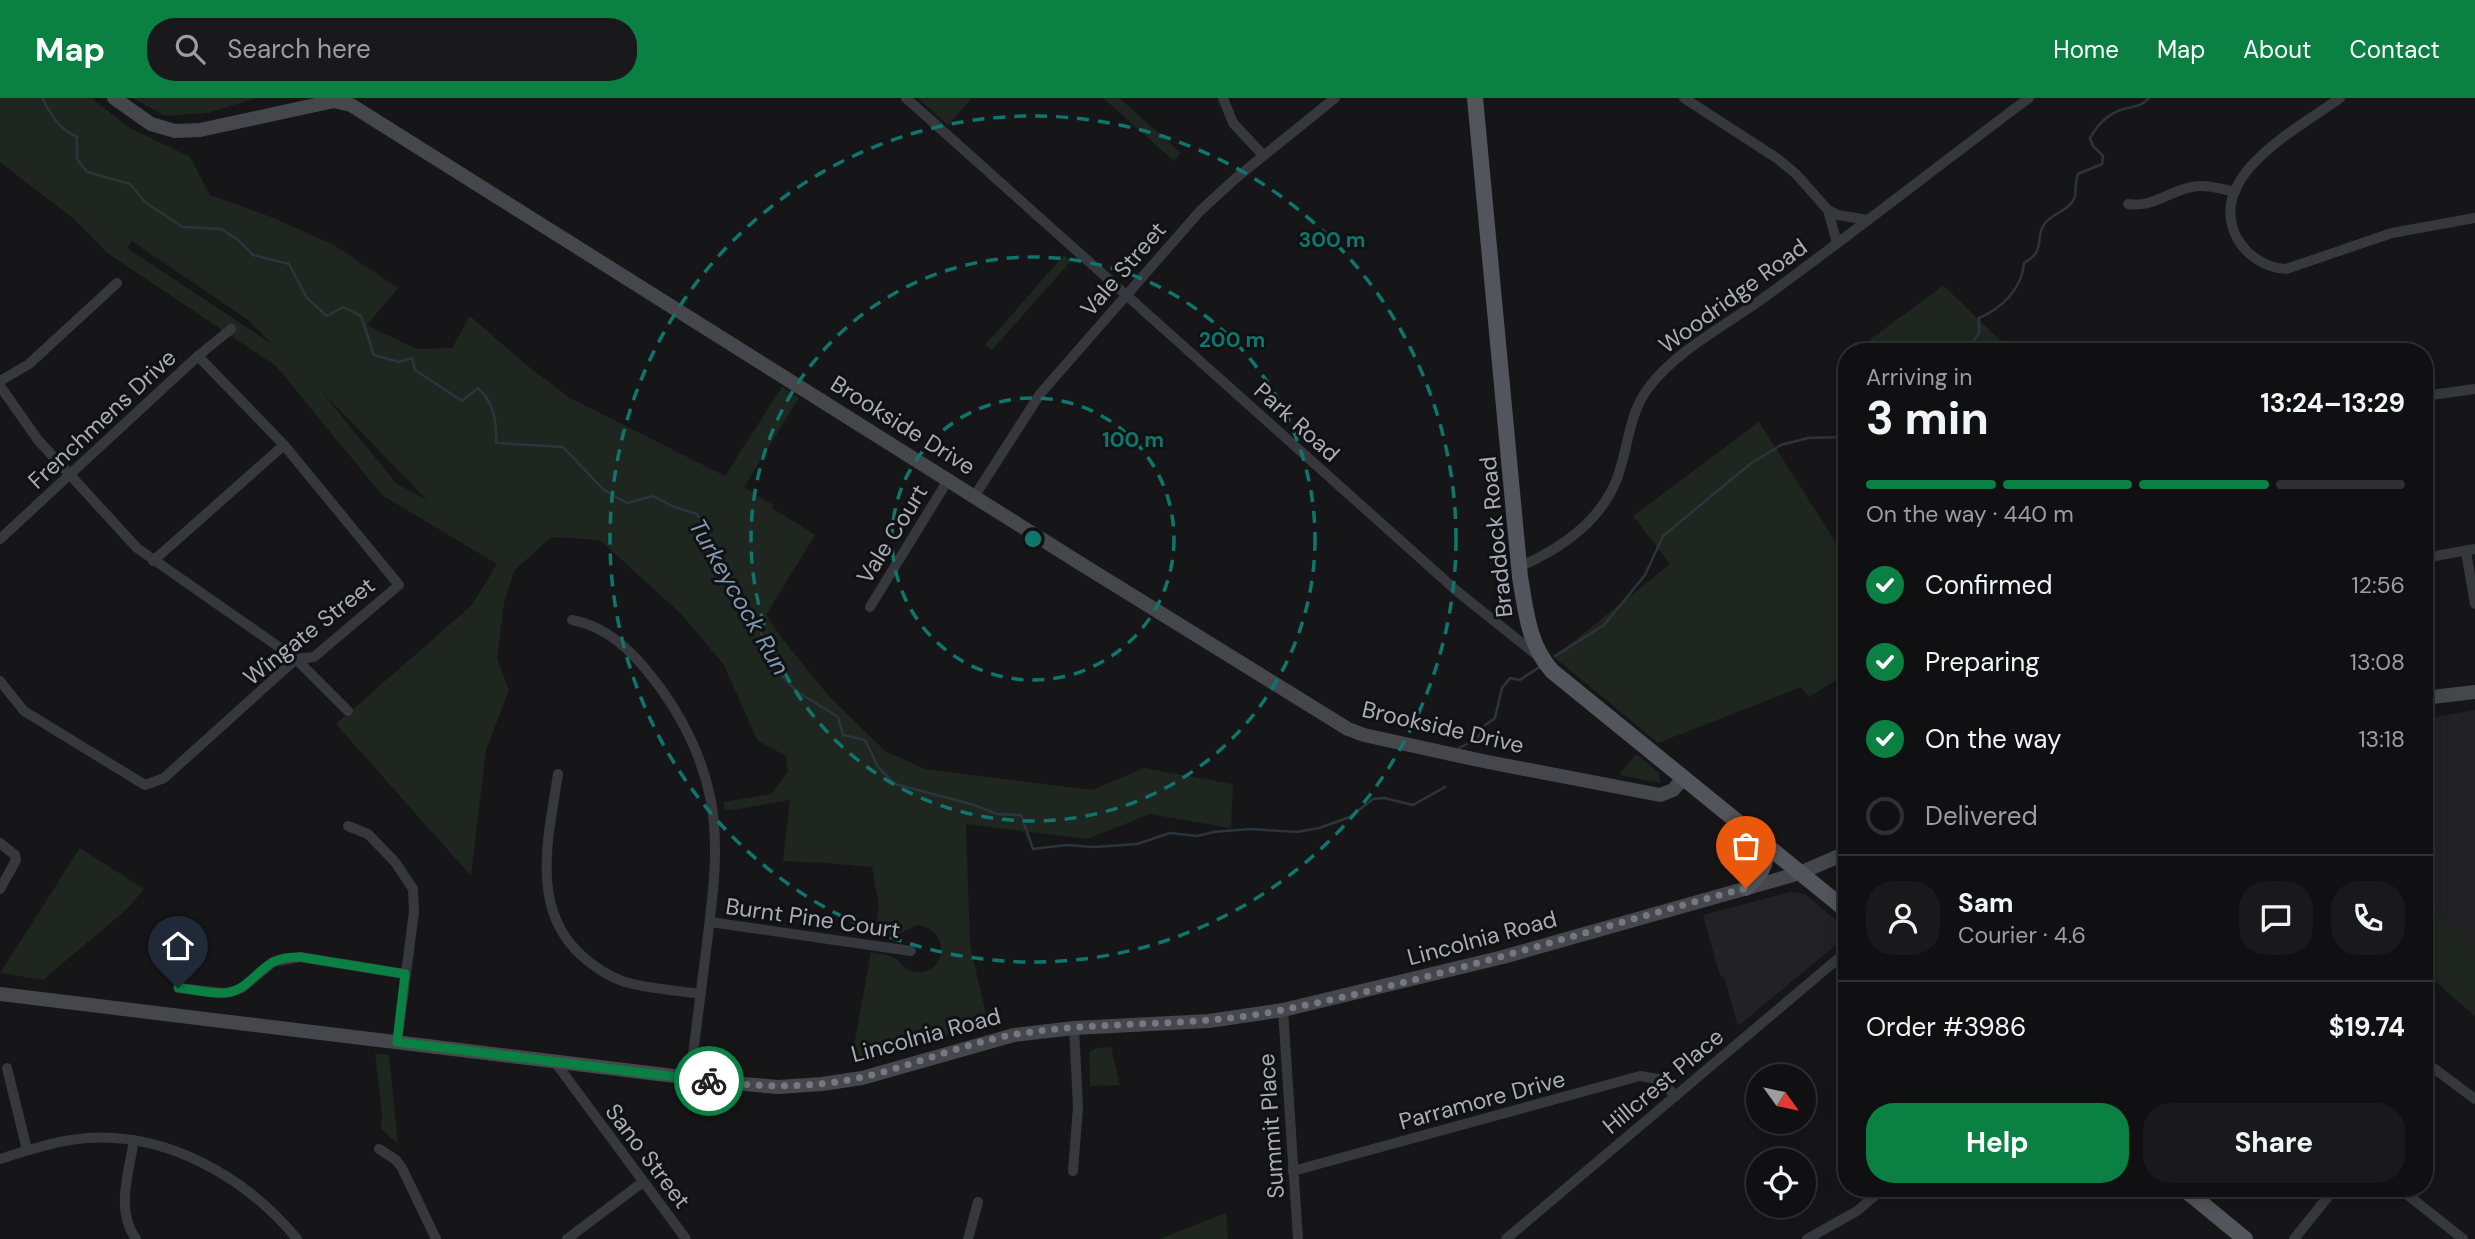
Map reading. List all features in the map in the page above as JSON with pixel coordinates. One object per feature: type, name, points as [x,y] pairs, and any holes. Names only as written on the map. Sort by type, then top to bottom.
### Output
[{"type":"main road","name":"Brookside Drive","points":[[114,98],[151,124],[175,131],[200,130],[334,101],[351,105],[1348,729],[1364,735],[1496,764],[1660,795],[1673,790],[1684,777]]},
{"type":"main road","name":"Braddock Road","points":[[1475,98],[1519,567],[1528,627],[1541,659],[1569,685],[1838,904]]},
{"type":"main road","points":[[2433,697],[2475,692]]},
{"type":"main road","points":[[1746,888],[1762,870],[1766,856],[1763,845],[1750,830]]},
{"type":"main road","name":"Lincolnia Road","points":[[0,994],[760,1086],[822,1084],[862,1078],[1014,1035],[1074,1028],[1209,1021],[1283,1010],[1503,957],[1800,873],[1838,856]]},
{"type":"main road","points":[[2194,1197],[2245,1239]]},
{"type":"street","name":"Park Road","points":[[906,98],[1458,592],[1541,659]]},
{"type":"street","points":[[1223,98],[1233,123],[1264,155]]},
{"type":"street","name":"Vale Street","points":[[974,497],[1040,394],[1200,211],[1335,98]]},
{"type":"street","points":[[1684,98],[1778,159],[1796,174],[1828,210],[1838,215],[1868,220]]},
{"type":"street","name":"Woodridge Road","points":[[1519,567],[1555,549],[1600,511],[1615,484],[1636,409],[1661,373],[2029,98]]},
{"type":"street","points":[[2340,98],[2260,155],[2250,165],[2235,192],[2232,225],[2240,243],[2255,258],[2276,269],[2298,267],[2392,233],[2475,218]]},
{"type":"street","points":[[2128,204],[2151,203],[2190,187],[2235,192]]},
{"type":"street","points":[[1828,210],[1837,243]]},
{"type":"street","points":[[117,283],[29,364],[0,383],[28,428],[122,534],[153,561],[296,659],[348,711]]},
{"type":"street","name":"Frenchmens Drive","points":[[0,539],[198,356],[231,329]]},
{"type":"street","name":"Wingate Street","points":[[0,681],[24,710],[145,785],[164,778],[296,659],[314,657],[399,585],[284,445],[198,356]]},
{"type":"street","points":[[2433,395],[2475,390]]},
{"type":"street","points":[[153,561],[284,445]]},
{"type":"street","name":"Vale Court","points":[[870,607],[948,480]]},
{"type":"street","points":[[2433,557],[2470,551],[2475,604]]},
{"type":"street","points":[[572,620],[599,627],[646,668],[683,721],[696,747],[711,802],[715,862],[690,1078]]},
{"type":"street","points":[[558,774],[546,875],[548,895],[563,935],[589,963],[619,980],[637,985],[701,993]]},
{"type":"street","points":[[348,826],[368,834],[396,862],[413,890],[414,912],[397,1042]]},
{"type":"street","points":[[0,843],[15,855],[16,860],[0,888]]},
{"type":"street","name":"Burnt Pine Court","points":[[710,922],[911,951]]},
{"type":"street","points":[[178,988],[231,992],[242,988],[273,962],[300,957],[405,974]]},
{"type":"street","name":"Hillcrest Place","points":[[1506,1239],[1838,959]]},
{"type":"street","name":"Summit Place","points":[[1283,1010],[1298,1239]]},
{"type":"street","points":[[1073,1171],[1079,1107],[1074,1028]]},
{"type":"street","name":"Sano Street","points":[[555,1062],[686,1239]]},
{"type":"street","points":[[7,1068],[27,1150]]},
{"type":"street","points":[[2433,1068],[2475,1099]]},
{"type":"street","name":"Parramore Drive","points":[[1293,1171],[1640,1076],[1658,1079],[1676,1096]]},
{"type":"street","points":[[0,1159],[27,1150],[82,1139],[134,1140],[191,1158],[235,1181],[267,1206],[297,1239]]},
{"type":"street","points":[[134,1140],[124,1209],[128,1226],[136,1239]]},
{"type":"street","points":[[379,1149],[396,1160],[402,1168],[436,1239]]},
{"type":"street","points":[[567,1239],[643,1182]]},
{"type":"street","points":[[1807,1239],[1857,1211],[1873,1197]]},
{"type":"street","points":[[2294,1239],[2328,1197]]},
{"type":"street","points":[[2410,1197],[2463,1239]]},
{"type":"street","points":[[968,1239],[978,1202]]},
{"type":"shaded area","points":[[0,98],[91,98],[130,128],[190,157],[210,195],[271,217],[334,245],[398,288],[367,325],[416,349],[452,348],[470,316],[524,363],[570,398],[725,476],[782,387],[799,398],[744,487],[815,535],[766,615],[827,694],[885,751],[925,769],[1092,790],[1144,768],[1233,784],[1231,828],[1150,814],[1087,839],[966,824],[970,945],[988,1023],[851,1062],[871,952],[893,957],[911,971],[926,971],[934,967],[939,960],[940,943],[936,935],[917,925],[896,935],[875,933],[879,906],[872,867],[783,861],[790,800],[725,811],[723,802],[771,794],[788,772],[786,756],[757,740],[724,665],[681,614],[600,540],[551,537],[514,571],[504,603],[497,659],[509,690],[486,750],[471,876],[336,724],[472,605],[497,564],[382,495],[276,366],[107,253],[75,220],[0,162]],"holes":[[[132,241],[248,320],[272,344],[127,248]],[[321,391],[428,501],[396,483]]]},
{"type":"shaded area","points":[[133,98],[257,98],[207,113],[165,116]]},
{"type":"shaded area","points":[[918,98],[972,98],[948,125]]},
{"type":"shaded area","points":[[1103,98],[1119,98],[1181,153],[1174,161]]},
{"type":"shaded area","points":[[1064,255],[1071,261],[992,350],[985,345]]},
{"type":"shaded area","points":[[1943,285],[2003,343],[1865,343]]},
{"type":"shaded area","points":[[1759,422],[1838,545],[1838,679],[1809,697],[1801,687],[1658,743],[1554,657],[1670,564],[1633,516]]},
{"type":"shaded area","points":[[2475,710],[2475,950],[2458,937],[2433,903],[2433,717]]},
{"type":"shaded area","points":[[1636,754],[1658,772],[1661,783],[1619,775]]},
{"type":"shaded area","points":[[1731,832],[1751,849],[1755,865],[1740,874]]},
{"type":"shaded area","points":[[80,848],[144,889],[129,907],[43,980],[0,973]]},
{"type":"shaded area","points":[[1790,892],[1805,894],[1838,922],[1838,943],[1738,1026],[1724,976],[1720,976],[1703,915]]},
{"type":"shaded area","points":[[2433,902],[2457,935],[2475,950],[2475,1016],[2433,980]]},
{"type":"shaded area","points":[[1111,1047],[1120,1085],[1090,1086],[1089,1053],[1096,1048]]},
{"type":"shaded area","points":[[375,1053],[389,1055],[398,1144],[381,1129],[382,1113]]},
{"type":"shaded area","points":[[1226,1213],[1228,1239],[1159,1239]]},
{"type":"waterway","name":"Turkeycock Run","points":[[42,98],[60,125],[77,137],[77,159],[87,172],[130,184],[146,203],[183,227],[222,229],[253,255],[289,264],[307,298],[327,316],[343,307],[361,316],[374,355],[399,362],[412,358],[415,370],[462,401],[478,388],[488,400],[493,413],[496,443],[563,447],[604,490],[627,503],[653,496],[674,507],[697,514],[724,559],[736,596],[758,624],[772,665],[796,691],[838,717],[843,735],[865,740],[878,767],[895,784],[974,805],[997,814],[1021,815],[1033,849],[1066,845],[1094,847],[1137,844],[1170,833],[1197,836],[1250,829],[1297,832],[1319,828],[1350,817],[1373,799],[1384,798],[1413,805],[1445,787]]},
{"type":"waterway","name":"Turkeycock Run","points":[[1971,343],[1979,334],[1979,318],[2003,303],[2015,289],[2024,263],[2036,253],[2040,233],[2046,222],[2073,201],[2078,174],[2102,164],[2103,156],[2093,146],[2090,138],[2096,128],[2113,113],[2140,105],[2149,98]]},
{"type":"waterway","name":"Turkeycock Run","points":[[1555,656],[1604,625],[1645,575],[1663,536],[1750,464],[1781,445],[1808,438],[1838,437]]},
{"type":"waterway","name":"Turkeycock Run","points":[[1459,748],[1477,739],[1484,726],[1495,718],[1502,688],[1510,678],[1520,680],[1538,668]]},
{"type":"way so far","points":[[709,1081],[778,1087],[822,1084],[862,1078],[1014,1035],[1098,1026],[1209,1021],[1283,1010],[1503,957],[1746,888]]},
{"type":"route","points":[[178,988],[231,992],[242,988],[273,962],[300,957],[405,974],[397,1042],[709,1081]]}]
